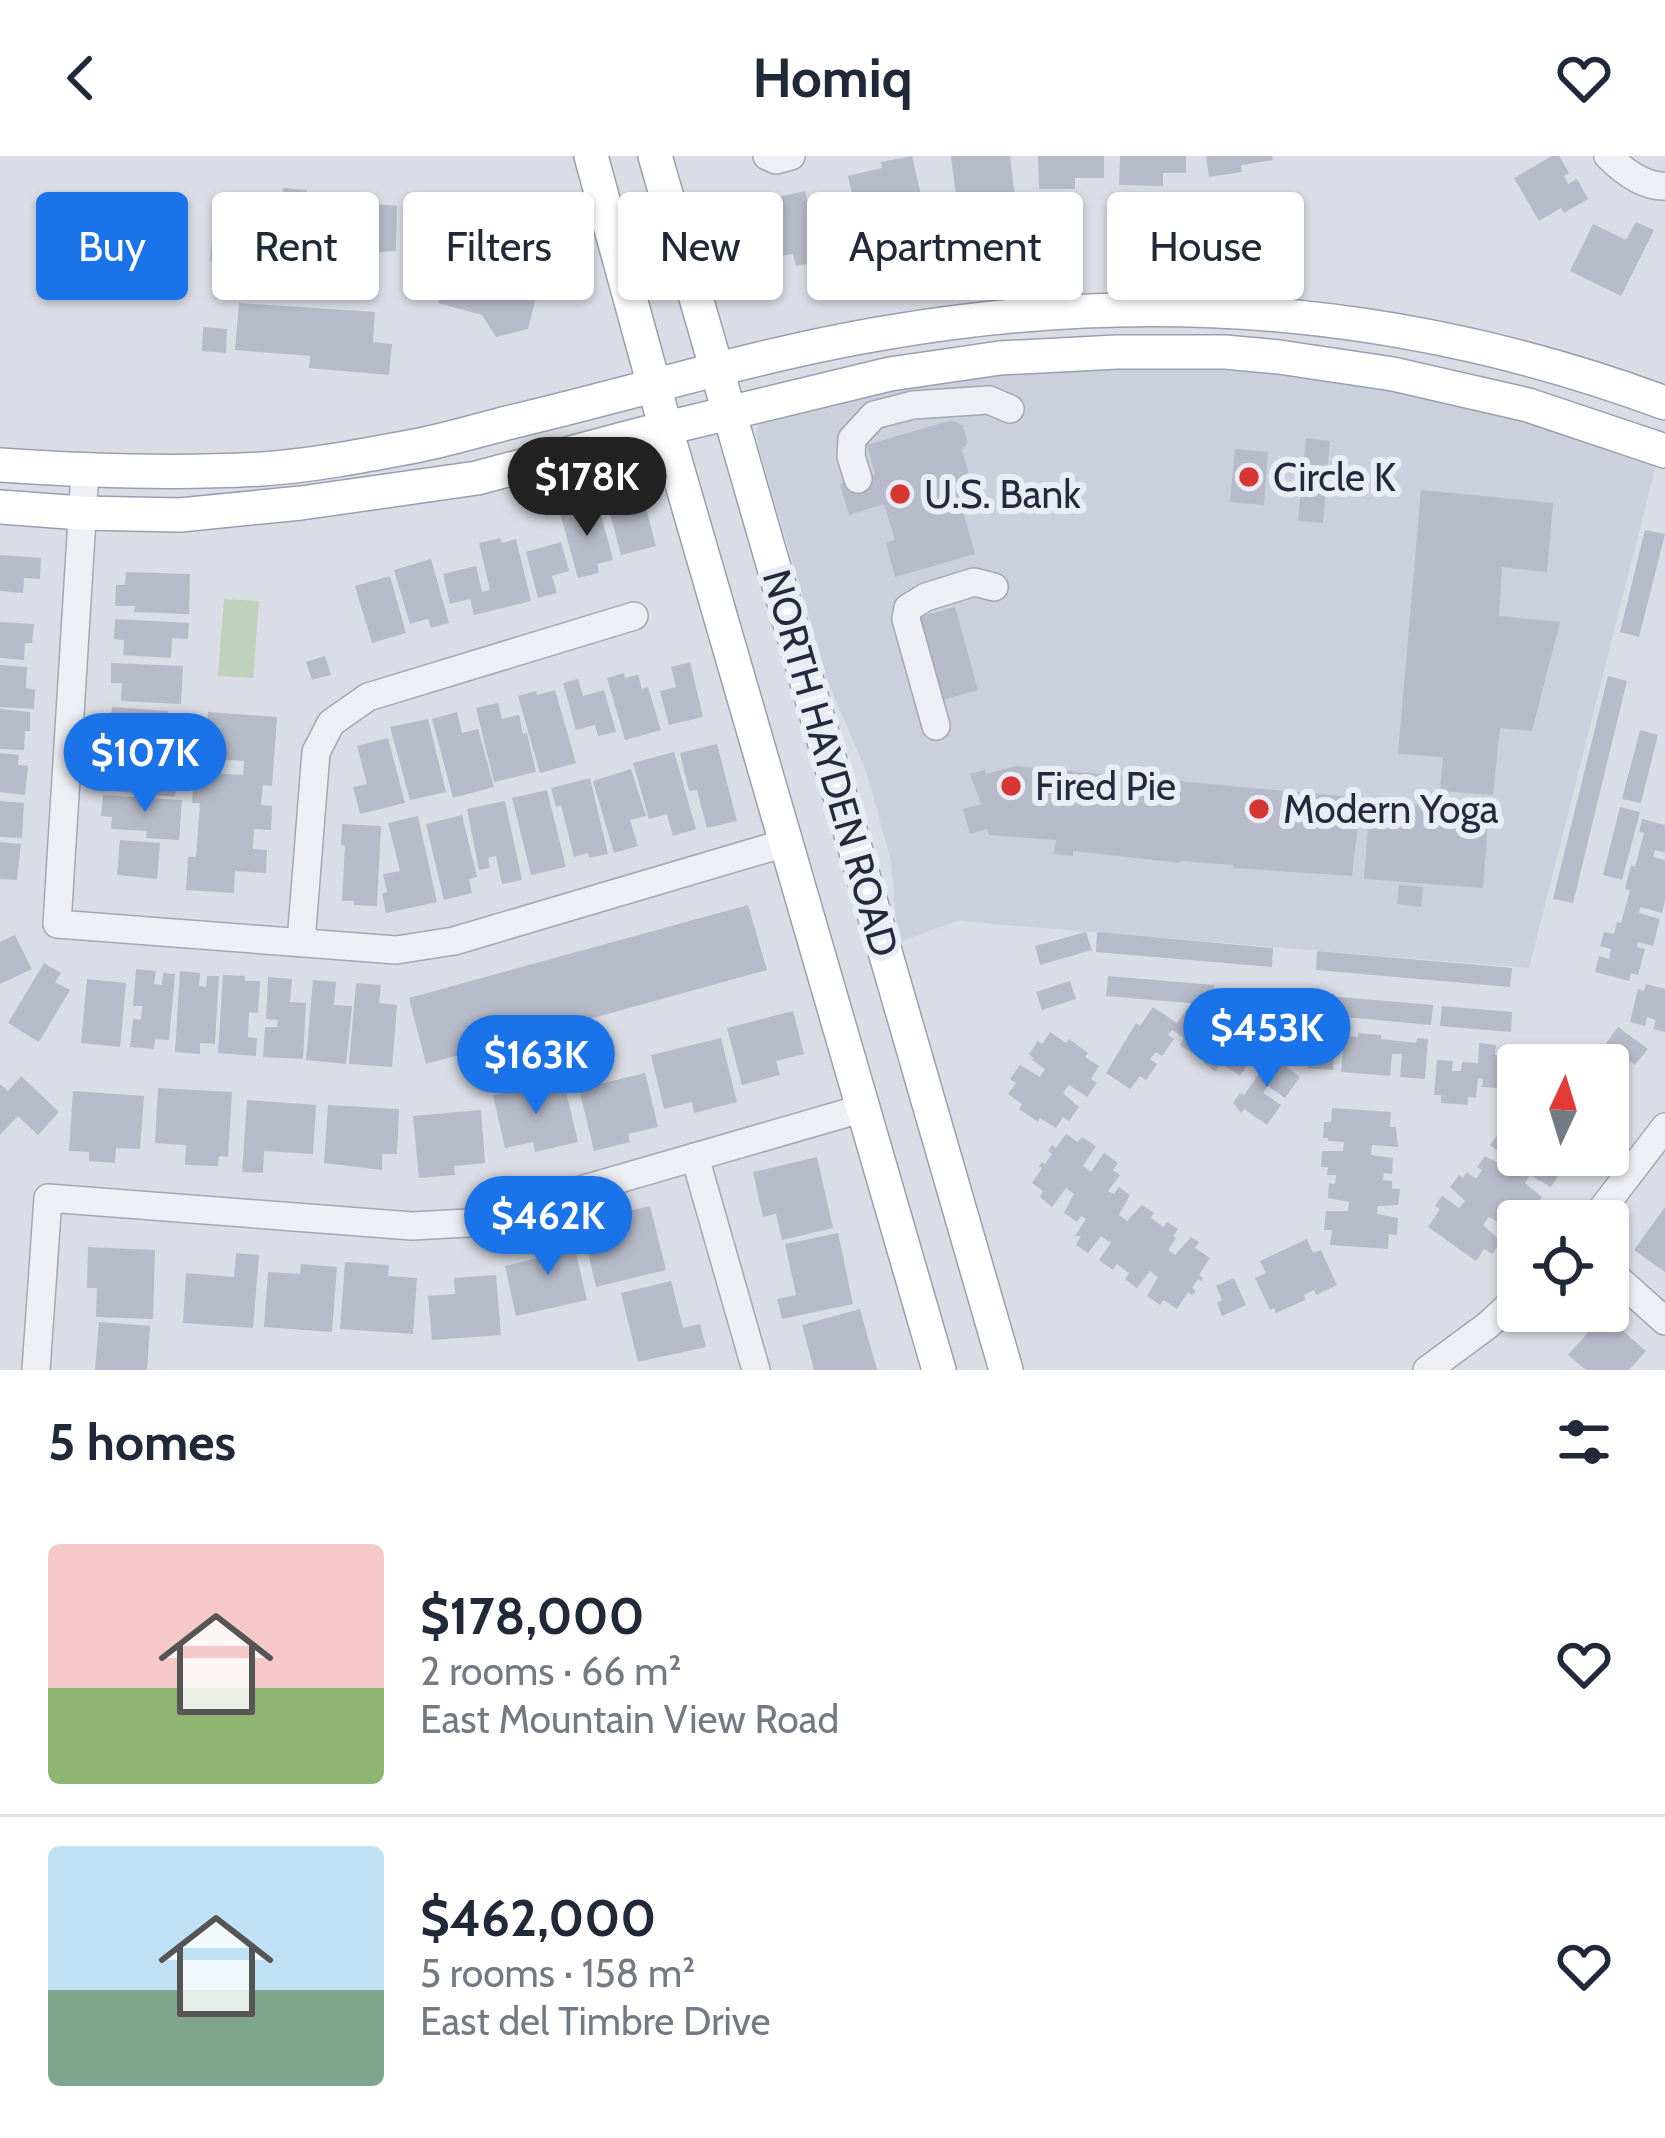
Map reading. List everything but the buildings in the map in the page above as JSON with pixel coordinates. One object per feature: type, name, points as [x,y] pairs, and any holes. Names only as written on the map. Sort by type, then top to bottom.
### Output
[{"type":"main road","name":"NORTH HAYDEN ROAD","points":[[591,156],[939,1370]]},
{"type":"main road","name":"NORTH HAYDEN ROAD","points":[[655,156],[1006,1370]]},
{"type":"main road","points":[[0,465],[85,471],[265,469],[417,446],[716,368],[885,332],[994,316],[1093,310],[1214,310],[1340,320],[1475,344],[1665,404]]},
{"type":"main road","points":[[0,507],[180,515],[301,503],[476,478],[890,374],[955,363],[1096,353],[1226,352],[1423,380],[1528,405],[1665,451]]},
{"type":"street","points":[[767,156],[776,160],[791,156]]},
{"type":"street","points":[[1608,156],[1644,182],[1665,186]]},
{"type":"street","points":[[858,478],[850,456],[852,439],[874,415],[913,405],[989,400],[1010,409]]},
{"type":"street","points":[[85,471],[57,924],[396,950],[454,941],[785,843]]},
{"type":"street","points":[[937,725],[906,619],[908,608],[926,597],[974,582],[994,587]]},
{"type":"street","points":[[301,942],[316,752],[331,723],[368,697],[634,616]]},
{"type":"street","points":[[36,1370],[48,1198],[412,1226],[467,1222],[864,1108]]},
{"type":"street","points":[[1609,1200],[1665,1127]]},
{"type":"street","points":[[694,1157],[756,1370]]},
{"type":"street","points":[[1629,1289],[1665,1321]]},
{"type":"street","points":[[1427,1370],[1497,1317]]},
{"type":"shaded area","points":[[1100,365],[1311,374],[1455,399],[1657,461],[1529,968],[958,921],[902,941],[891,861],[867,773],[830,687],[758,446],[759,419],[953,377]]},
{"type":"green space","points":[[224,599],[259,601],[253,678],[218,676]]},
{"type":"place","name":"Circle K","points":[[1249,477]]},
{"type":"place","name":"U.S. Bank","points":[[900,494]]},
{"type":"place","name":"Fired Pie","points":[[1011,786]]},
{"type":"place","name":"Modern Yoga","points":[[1259,809]]}]
